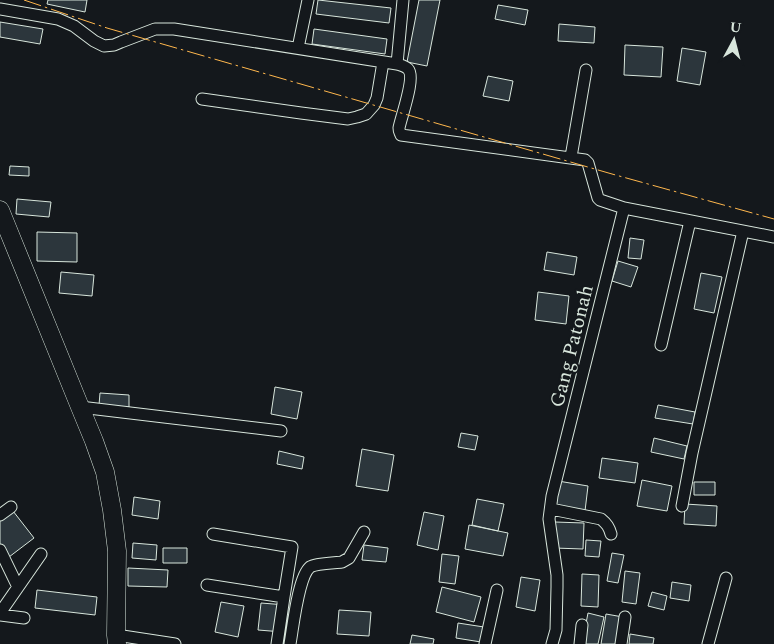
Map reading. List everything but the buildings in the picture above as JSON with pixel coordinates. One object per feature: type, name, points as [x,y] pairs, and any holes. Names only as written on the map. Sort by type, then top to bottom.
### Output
[{"type":"main road","points":[[0,210],[94,441],[104,472],[112,510],[117,551],[116,639]]},
{"type":"street","points":[[298,48],[308,0]]},
{"type":"street","points":[[397,64],[403,0]]},
{"type":"street","points":[[0,9],[58,19],[74,26],[104,46],[114,45],[155,29],[174,29],[397,64],[410,71],[406,102],[399,130],[401,136],[585,160],[588,163],[600,200],[624,208],[774,237]]},
{"type":"street","points":[[202,99],[348,119],[366,114],[374,105],[377,98],[383,62]]},
{"type":"street","points":[[570,157],[586,70]]},
{"type":"street","name":"Gang Patonah","points":[[552,644],[556,630],[557,575],[549,520],[552,496],[624,208]]},
{"type":"street","points":[[660,345],[690,221]]},
{"type":"street","points":[[682,506],[692,453],[743,231]]},
{"type":"street","points":[[80,407],[280,431]]},
{"type":"street","points":[[0,516],[11,507]]},
{"type":"street","points":[[551,509],[601,519],[610,528],[611,534]]},
{"type":"street","points":[[290,644],[301,584],[308,570],[315,565],[345,561],[349,558],[364,532]]},
{"type":"street","points":[[213,534],[292,547],[277,644]]},
{"type":"street","points":[[0,550],[18,587]]},
{"type":"street","points":[[24,618],[0,614],[41,554]]},
{"type":"street","points":[[708,644],[726,578]]},
{"type":"street","points":[[207,585],[284,598]]},
{"type":"street","points":[[486,644],[497,590]]},
{"type":"street","points":[[620,644],[625,617]]},
{"type":"street","points":[[580,644],[582,625]]},
{"type":"street","points":[[116,639],[176,644]]},
{"type":"power","points":[[24,0],[107,28],[774,219]]}]
